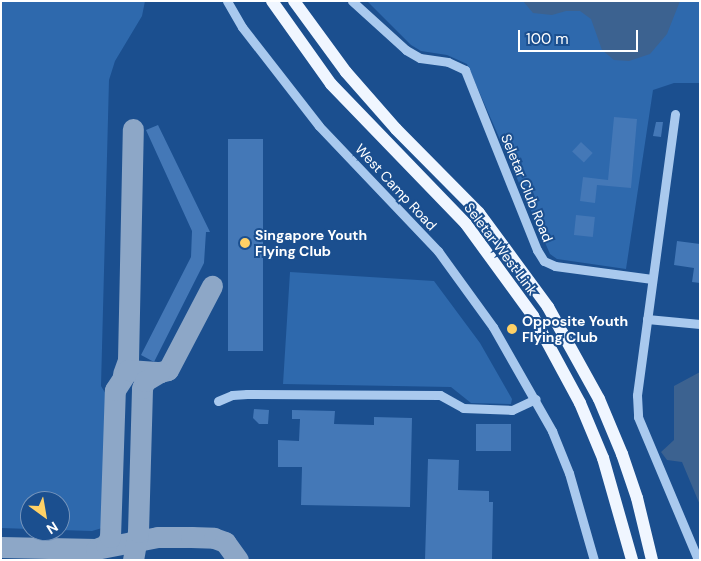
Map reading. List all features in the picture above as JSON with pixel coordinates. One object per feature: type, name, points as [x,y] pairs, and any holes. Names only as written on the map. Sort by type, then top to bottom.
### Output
[{"type":"main road","name":"Seletar West Link","points":[[272,1],[331,84],[466,224],[528,308],[553,351],[603,458],[632,560]]},
{"type":"main road","name":"Seletar West Link","points":[[294,1],[330,52],[396,129],[479,213],[553,314],[599,399],[622,454],[637,498],[652,560]]},
{"type":"main road","points":[[396,129],[410,152],[428,172],[424,180]]},
{"type":"street","name":"West Camp Road","points":[[227,1],[242,27],[319,126],[456,273],[536,399],[569,474],[594,560]]},
{"type":"street","name":"Seletar Club Road","points":[[352,1],[406,50],[420,58],[448,62],[464,70],[537,250],[544,261],[555,266],[652,279]]},
{"type":"street","points":[[675,114],[637,395],[638,417],[698,560]]},
{"type":"street","points":[[648,318],[700,324]]},
{"type":"street","points":[[218,402],[232,395],[247,394],[440,395],[462,408],[512,410],[536,399]]},
{"type":"shaded area","points":[[1,1],[145,1],[142,16],[115,61],[109,80],[101,386],[107,396],[105,522],[102,528],[92,531],[70,530],[70,491],[20,491],[20,529],[1,528]]},
{"type":"shaded area","points":[[367,1],[700,1],[700,83],[674,83],[653,90],[626,269],[557,259],[550,254],[467,64],[447,55],[421,51],[411,45]]},
{"type":"shaded area","points":[[523,1],[680,1],[667,34],[650,54],[629,61],[614,60],[602,50],[591,19],[580,11],[566,11],[552,15],[533,13]]},
{"type":"shaded area","points":[[290,272],[434,281],[480,343],[512,399],[511,404],[471,403],[451,387],[283,384]]},
{"type":"shaded area","points":[[700,372],[700,505],[682,462],[667,460],[661,452],[674,440],[674,386]]},
{"type":"building","points":[[614,117],[637,119],[631,188],[597,185],[595,203],[580,201],[583,177],[608,180]]},
{"type":"building","points":[[656,122],[663,122],[661,137],[653,136]]},
{"type":"building","points":[[158,125],[210,232],[206,232],[204,263],[154,362],[141,355],[191,257],[192,231],[146,130]]},
{"type":"building","name":"Singapore Youth Flying Club","points":[[228,139],[263,139],[263,351],[228,351]]},
{"type":"building","points":[[581,142],[593,153],[584,162],[572,152]]},
{"type":"building","points":[[576,215],[595,217],[593,237],[574,235]]},
{"type":"building","points":[[677,241],[700,244],[700,283],[692,282],[694,268],[674,265]]},
{"type":"building","points":[[254,409],[269,410],[268,424],[259,424],[253,418]]},
{"type":"building","points":[[292,410],[335,411],[334,424],[374,425],[374,417],[412,418],[410,507],[301,505],[302,467],[278,467],[278,440],[299,441],[300,419],[292,419]]},
{"type":"building","points":[[476,424],[511,424],[511,451],[476,451]]},
{"type":"building","points":[[428,459],[459,460],[458,490],[489,491],[489,502],[493,502],[492,560],[425,560]]},
{"type":"taxiway","points":[[123,374],[128,360],[133,129]]},
{"type":"taxiway","points":[[96,549],[106,545],[110,537],[115,390],[128,370],[160,372],[168,370],[212,286]]},
{"type":"taxiway","points":[[133,560],[138,532],[142,388],[145,381],[160,372]]},
{"type":"taxiway","points":[[1,547],[96,549],[158,537],[214,538],[225,542],[238,560]]},
{"type":"place","name":"Singapore Youth Flying Club","points":[[245,243]]},
{"type":"place","name":"Opposite Youth Flying Club","points":[[512,329]]}]
